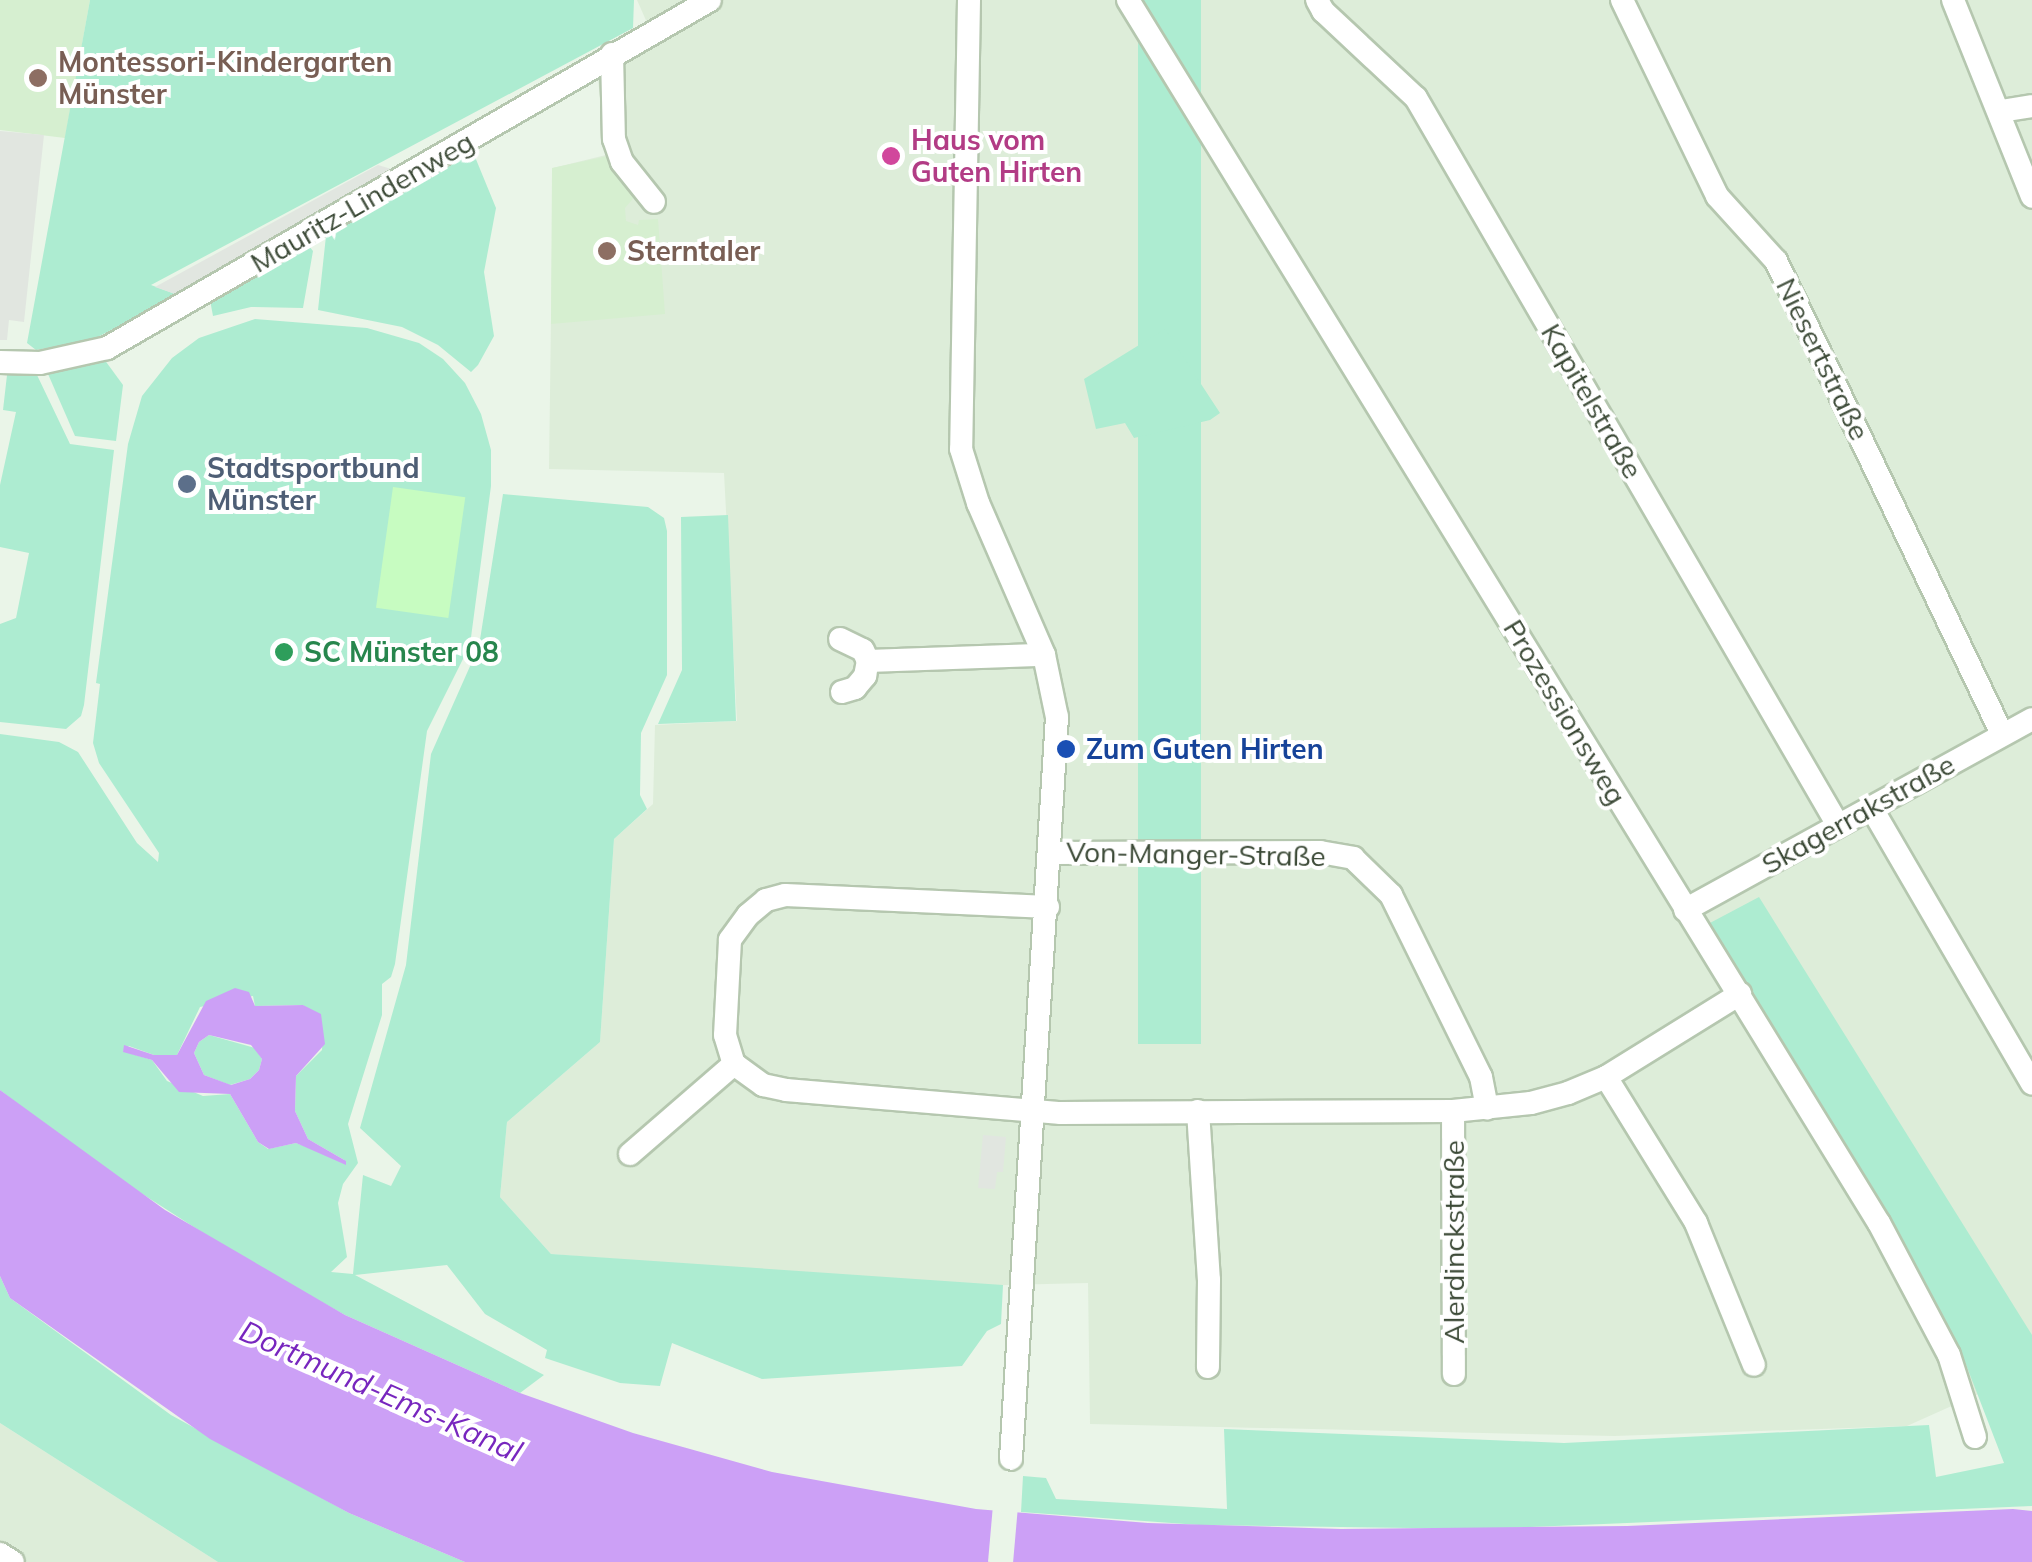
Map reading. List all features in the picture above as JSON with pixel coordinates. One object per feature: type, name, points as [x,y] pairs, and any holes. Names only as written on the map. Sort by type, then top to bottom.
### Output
[{"type":"street","name":"Mauritz-Lindenweg","points":[[0,362],[40,363],[108,348],[710,0]]},
{"type":"street","points":[[970,0],[961,449],[978,503],[1044,655],[1057,717],[1052,853],[1011,1459]]},
{"type":"street","name":"Prozessionsweg","points":[[1128,0],[1880,1222],[1949,1355],[1976,1437]]},
{"type":"street","name":"Kapitelstraße","points":[[1317,0],[1323,11],[1416,98],[1838,826]]},
{"type":"street","name":"Niesertstraße","points":[[1622,0],[1717,196],[1776,261],[2002,734]]},
{"type":"street","points":[[1954,0],[2032,197]]},
{"type":"street","points":[[612,54],[614,139],[622,162],[654,202]]},
{"type":"street","points":[[2001,111],[2032,106]]},
{"type":"street","points":[[840,639],[863,650],[868,661],[865,676],[855,688],[842,692]]},
{"type":"street","points":[[868,661],[1044,655]]},
{"type":"street","name":"Skagerrakstraße","points":[[1685,910],[2032,719]]},
{"type":"street","points":[[1871,807],[2032,1084]]},
{"type":"street","name":"Von-Manger-Straße","points":[[1052,853],[1320,852],[1353,858],[1391,895],[1480,1077],[1487,1108]]},
{"type":"street","points":[[630,1154],[734,1064],[726,1035],[730,940],[748,915],[766,900],[786,895],[1048,907]]},
{"type":"street","name":"Alerdinckstraße","points":[[734,1064],[763,1085],[786,1090],[1034,1110],[1453,1111],[1531,1103],[1606,1077],[1740,994]]},
{"type":"street","points":[[1606,1077],[1696,1223],[1754,1364]]},
{"type":"street","name":"Alerdinckstraße","points":[[1453,1111],[1454,1374]]},
{"type":"street","points":[[1198,1112],[1209,1280],[1208,1367]]},
{"type":"street","points":[[0,1554],[12,1562]]},
{"type":"shaded area","name":"Montessori-Kindergarten Münster","points":[[0,0],[90,0],[65,138],[0,130]]},
{"type":"shaded area","points":[[90,0],[634,0],[633,28],[151,285],[178,295],[92,340],[36,350],[27,343]]},
{"type":"shaded area","points":[[637,0],[2032,0],[2032,1370],[1907,1426],[1614,1436],[1090,1424],[1088,1283],[967,1286],[551,1254],[500,1197],[507,1122],[600,1042],[614,839],[653,804],[655,725],[737,721],[724,473],[549,469],[553,168],[606,155],[598,79],[656,43]]},
{"type":"shaded area","points":[[1138,0],[1201,0],[1201,1044],[1138,1044]]},
{"type":"shaded area","points":[[0,131],[44,135],[24,322],[9,320],[7,340],[0,340]]},
{"type":"shaded area","points":[[473,152],[496,208],[484,272],[494,336],[478,365],[471,372],[438,345],[402,327],[318,310],[326,236]]},
{"type":"shaded area","name":"Sterntaler","points":[[608,156],[637,194],[625,208],[626,221],[638,225],[639,220],[658,219],[665,314],[551,324],[552,168]]},
{"type":"shaded area","points":[[378,165],[398,171],[178,295],[155,287]]},
{"type":"shaded area","points":[[309,246],[313,251],[303,308],[251,307],[213,316],[210,300]]},
{"type":"shaded area","points":[[255,319],[367,328],[419,343],[443,359],[465,383],[481,414],[491,450],[491,486],[470,645],[427,731],[395,964],[391,977],[382,984],[382,1015],[348,1124],[358,1163],[343,1184],[338,1203],[347,1257],[331,1272],[353,1274],[363,1175],[391,1186],[401,1166],[360,1128],[406,965],[431,754],[479,646],[503,494],[648,507],[664,518],[667,531],[667,675],[641,733],[640,795],[647,809],[614,839],[600,1042],[507,1122],[500,1197],[551,1254],[1003,1285],[1001,1324],[987,1331],[962,1366],[762,1379],[672,1343],[660,1386],[620,1383],[545,1358],[547,1350],[485,1314],[447,1265],[355,1275],[544,1375],[520,1393],[345,1315],[239,1256],[91,1161],[0,1090],[0,734],[59,742],[78,752],[137,843],[158,862],[159,853],[99,763],[93,743],[100,684],[96,683],[128,444],[142,396],[172,358],[199,338]],"holes":[[[253,996],[255,1006],[303,1005],[323,1034],[322,1050],[296,1076],[295,1111],[308,1139],[346,1161],[296,1143],[268,1149],[258,1142],[230,1094],[203,1096],[167,1081],[152,1060],[123,1051],[129,1046],[154,1055],[177,1055],[200,1007]]]},
{"type":"shaded area","points":[[1165,329],[1220,413],[1210,420],[1134,438],[1125,423],[1096,429],[1084,379]]},
{"type":"shaded area","points":[[104,359],[123,385],[116,441],[75,436],[48,374]]},
{"type":"shaded area","points":[[7,375],[37,375],[70,444],[114,450],[84,705],[81,716],[66,729],[0,722],[0,624],[16,618],[29,553],[0,547],[0,485],[16,412],[3,410]]},
{"type":"shaded area","points":[[728,515],[736,721],[658,724],[682,670],[681,517]]},
{"type":"shaded area","points":[[1759,897],[2032,1335],[2032,1506],[1485,1529],[1199,1525],[1021,1512],[1023,1476],[1046,1478],[1056,1499],[1227,1509],[1224,1429],[1564,1443],[1929,1425],[1936,1477],[2004,1463],[1965,1362],[1708,924]]},
{"type":"shaded area","points":[[209,1035],[255,1048],[262,1059],[259,1070],[250,1079],[230,1085],[204,1075],[194,1053],[199,1042]]},
{"type":"shaded area","points":[[983,1135],[1006,1137],[1003,1172],[997,1172],[995,1189],[978,1188]]},
{"type":"shaded area","points":[[0,1276],[10,1298],[171,1415],[349,1513],[465,1562],[218,1562],[0,1423]]},
{"type":"shaded area","points":[[0,1423],[218,1562],[0,1562]]},
{"type":"sand","points":[[393,487],[465,497],[448,618],[376,608]]},
{"type":"water","points":[[235,988],[249,992],[255,1006],[303,1005],[321,1014],[325,1044],[296,1076],[295,1111],[308,1139],[346,1161],[346,1165],[296,1143],[269,1149],[258,1142],[230,1094],[179,1092],[152,1060],[123,1052],[124,1045],[154,1055],[177,1055],[206,1001]],"holes":[[[209,1035],[251,1045],[262,1059],[259,1070],[250,1079],[231,1085],[204,1075],[194,1053],[199,1042]]]},
{"type":"water","name":"Dortmund-Ems-Kanal","points":[[0,1090],[165,1210],[345,1315],[520,1393],[633,1433],[772,1472],[976,1509],[1148,1523],[1341,1529],[1627,1526],[2013,1509],[2032,1511],[2032,1562],[465,1562],[349,1513],[210,1439],[10,1298],[0,1276]]},
{"type":"pier","points":[[993,1505],[1018,1507],[1013,1562],[988,1562]]},
{"type":"place","name":"Montessori-Kindergarten Münster","points":[[38,78]]},
{"type":"place","name":"Haus vom Guten Hirten","points":[[891,156]]},
{"type":"place","name":"Sterntaler","points":[[607,251]]},
{"type":"place","name":"Stadtsportbund Münster","points":[[187,484]]},
{"type":"place","name":"SC Münster 08","points":[[284,652]]},
{"type":"place","name":"Zum Guten Hirten","points":[[1066,749]]}]
